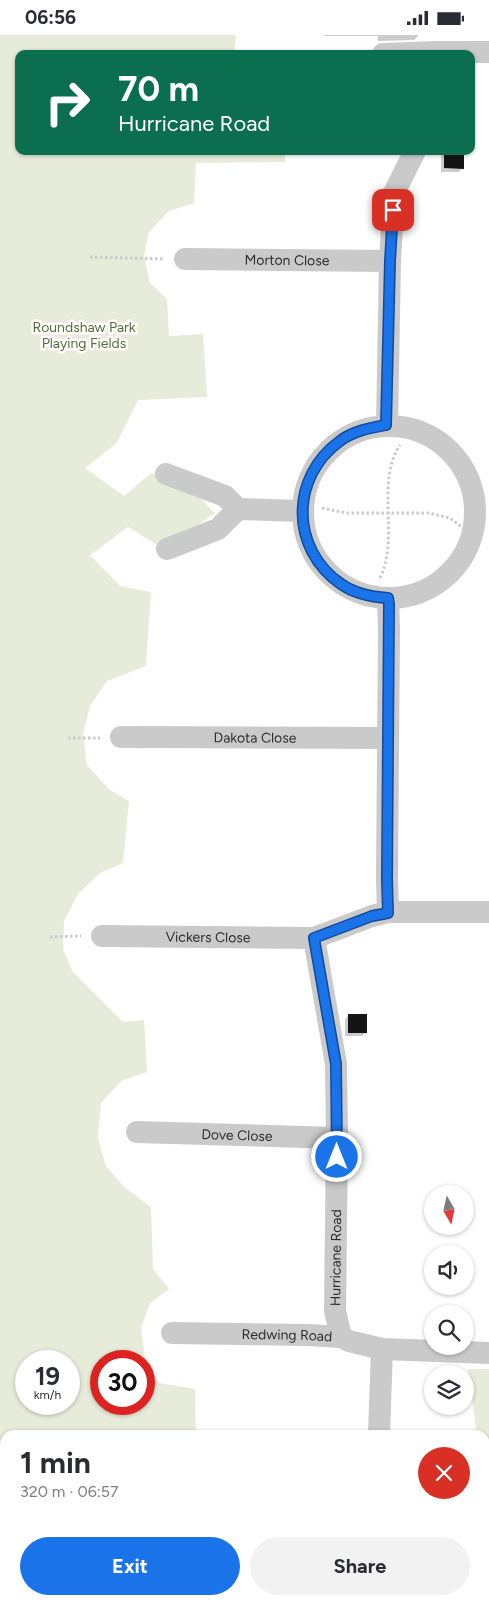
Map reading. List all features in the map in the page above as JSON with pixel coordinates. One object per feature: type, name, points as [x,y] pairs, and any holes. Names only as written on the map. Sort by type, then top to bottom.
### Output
[{"type":"street","points":[[475,52],[489,52]]},
{"type":"street","points":[[386,425],[390,261],[394,193],[413,155]]},
{"type":"street","name":"Morton Close","points":[[186,259],[390,261]]},
{"type":"street","points":[[386,425],[412,429],[438,441],[459,461],[482,511],[460,561],[441,581],[416,594],[378,597],[342,585],[320,565],[307,540],[302,506],[310,477],[322,456],[341,440],[363,430],[386,425]]},
{"type":"street","points":[[166,474],[226,496],[238,509]]},
{"type":"street","points":[[167,549],[218,529],[238,509],[302,506]]},
{"type":"street","points":[[378,597],[389,629],[388,913]]},
{"type":"street","name":"Dakota Close","points":[[121,737],[388,738]]},
{"type":"street","points":[[314,938],[372,916],[388,913],[489,912]]},
{"type":"street","name":"Vickers Close","points":[[102,935],[314,938]]},
{"type":"street","name":"Hurricane Road","points":[[314,938],[336,1064],[335,1311],[341,1337]]},
{"type":"street","name":"Dove Close","points":[[137,1132],[337,1137]]},
{"type":"street","name":"Redwing Road","points":[[172,1333],[341,1337],[349,1341],[382,1349],[489,1353]]},
{"type":"street","points":[[379,1430],[382,1349]]},
{"type":"path","points":[[90,257],[186,259]]},
{"type":"path","points":[[378,597],[388,548],[389,477],[391,464],[398,447],[412,429]]},
{"type":"path","points":[[302,506],[347,513],[428,513],[450,518],[472,535]]},
{"type":"path","points":[[68,738],[121,737]]},
{"type":"path","points":[[50,937],[102,935]]},
{"type":"green space","name":"Roundshaw Park Playing Fields","points":[[0,35],[236,35],[234,50],[15,50],[15,155],[285,155],[285,162],[196,163],[194,203],[169,211],[149,232],[144,256],[150,283],[167,299],[169,336],[203,334],[207,397],[138,400],[116,444],[85,468],[124,496],[151,473],[189,487],[215,513],[185,534],[157,545],[128,527],[90,555],[120,586],[151,592],[146,666],[107,681],[90,706],[83,734],[87,765],[110,790],[129,801],[123,863],[100,873],[78,894],[64,921],[63,949],[73,972],[123,1022],[144,1020],[147,1072],[121,1081],[101,1103],[98,1138],[106,1166],[124,1187],[151,1207],[153,1269],[169,1289],[150,1303],[141,1328],[144,1350],[90,1350],[90,1415],[155,1415],[155,1376],[159,1383],[195,1389],[196,1430],[0,1430]]},
{"type":"green space","points":[[474,1369],[489,1369],[489,1430],[476,1430],[474,1413]]},
{"type":"building","points":[[444,155],[464,155],[464,169],[444,168]]},
{"type":"building","points":[[348,1014],[367,1014],[367,1033],[348,1033]]},
{"type":"route","points":[[337,1157],[336,1064],[314,938],[372,916],[388,913],[389,604],[388,598],[368,596],[342,585],[320,565],[307,540],[302,511],[303,500],[310,477],[322,456],[341,440],[363,430],[386,425],[393,210]]}]
